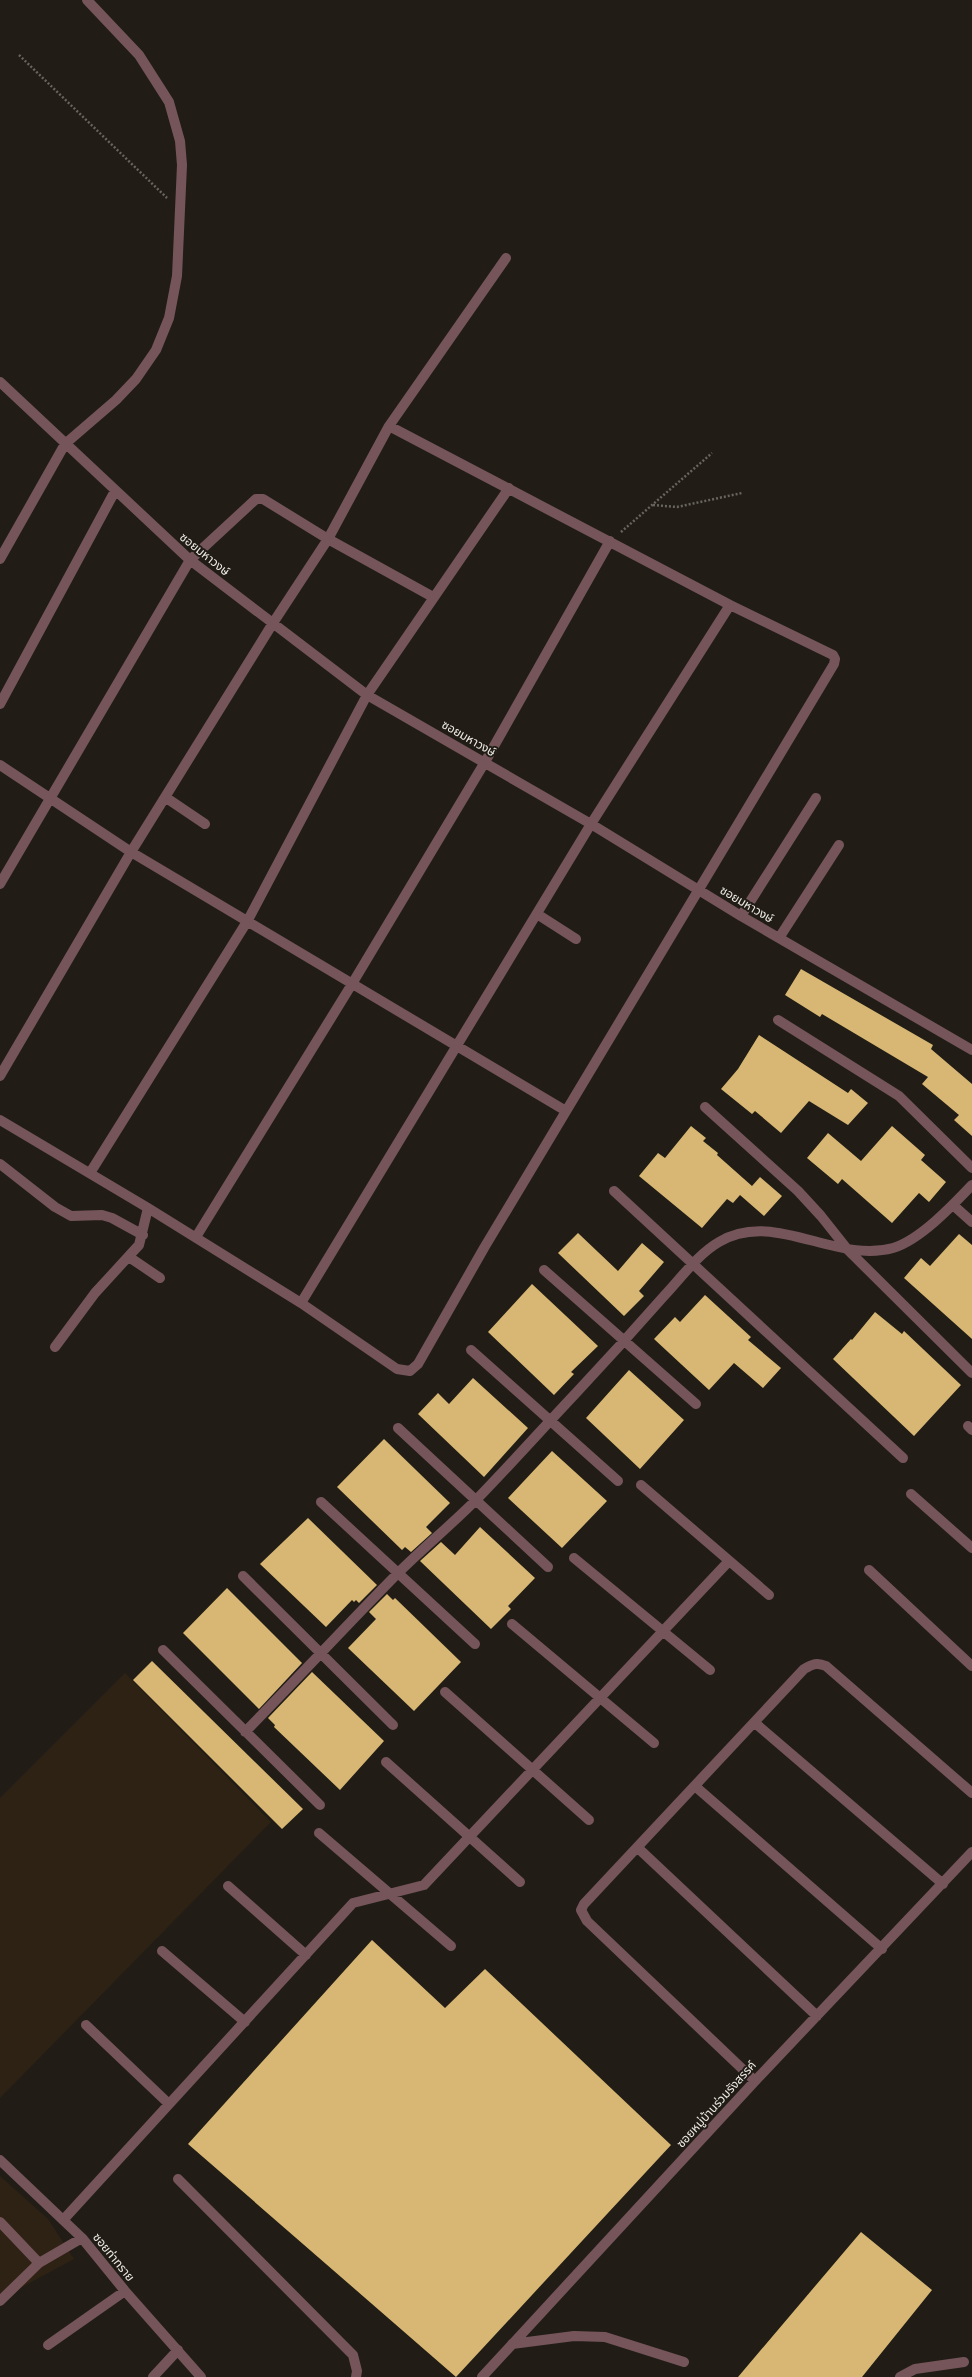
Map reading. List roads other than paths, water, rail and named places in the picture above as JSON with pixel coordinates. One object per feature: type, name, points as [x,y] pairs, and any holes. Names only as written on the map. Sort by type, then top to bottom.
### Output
[{"type":"street","points":[[0,559],[66,444],[116,400],[136,379],[156,350],[169,318],[177,276],[182,165],[180,141],[169,102],[139,55],[86,0]]},
{"type":"street","points":[[0,1076],[131,852],[273,623],[328,539],[388,426],[506,258]]},
{"type":"street","name":"ซอยมหาวงษ์","points":[[0,382],[190,560],[367,695],[591,824],[741,916],[972,1050]]},
{"type":"street","points":[[0,1120],[196,1236],[301,1303],[397,1369],[410,1371],[418,1364],[484,1248],[834,664],[835,659],[833,655],[730,605],[388,426]]},
{"type":"street","points":[[90,1173],[248,920],[367,695],[509,488]]},
{"type":"street","points":[[0,704],[115,491]]},
{"type":"street","points":[[0,884],[190,560],[256,499],[263,499],[328,539],[433,597]]},
{"type":"street","points":[[196,1236],[352,984],[485,762],[610,541]]},
{"type":"street","points":[[301,1303],[458,1047],[591,824],[730,605]]},
{"type":"street","points":[[0,766],[50,797],[131,852],[248,920],[566,1112]]},
{"type":"street","points":[[165,797],[205,824]]},
{"type":"street","points":[[741,916],[816,798]]},
{"type":"street","points":[[779,938],[839,845]]},
{"type":"street","points":[[537,914],[576,939]]},
{"type":"street","points":[[778,1020],[899,1096],[972,1168]]},
{"type":"street","points":[[705,1107],[798,1191],[821,1216],[848,1250],[972,1373]]},
{"type":"street","points":[[0,1164],[55,1207],[72,1216],[102,1215],[112,1218],[143,1235]]},
{"type":"street","points":[[245,1732],[397,1574],[477,1499],[625,1341],[693,1265],[717,1243],[735,1234],[755,1231],[774,1232],[848,1250],[872,1251],[895,1248],[913,1238],[953,1205],[972,1185]]},
{"type":"street","points":[[614,1191],[903,1458]]},
{"type":"street","points":[[953,1205],[972,1222]]},
{"type":"street","points":[[55,1347],[95,1293],[130,1257],[139,1245],[143,1235],[148,1208]]},
{"type":"street","points":[[130,1257],[160,1278]]},
{"type":"street","points":[[544,1270],[696,1404]]},
{"type":"street","points":[[471,1350],[618,1482]]},
{"type":"street","points":[[398,1428],[477,1499],[548,1567]]},
{"type":"street","points":[[641,1486],[769,1595]]},
{"type":"street","points":[[911,1494],[972,1548]]},
{"type":"street","points":[[321,1502],[397,1574],[475,1644]]},
{"type":"street","points":[[574,1558],[710,1670]]},
{"type":"street","points":[[63,2220],[353,1903],[424,1885],[729,1561]]},
{"type":"street","points":[[869,1570],[972,1666]]},
{"type":"street","points":[[243,1576],[393,1726]]},
{"type":"street","points":[[512,1624],[654,1743]]},
{"type":"street","points":[[163,1650],[320,1805]]},
{"type":"street","points":[[754,2081],[583,1915],[581,1910],[584,1904],[696,1787],[804,1669],[819,1663],[826,1666],[972,1793]]},
{"type":"street","points":[[445,1692],[589,1820]]},
{"type":"street","points":[[755,1723],[943,1884]]},
{"type":"street","points":[[386,1762],[520,1882]]},
{"type":"street","points":[[696,1787],[882,1949]]},
{"type":"street","points":[[319,1833],[451,1946]]},
{"type":"street","points":[[638,1848],[817,2016]]},
{"type":"street","name":"ซอยหมู่บ้านร่วมรังสรรค์","points":[[482,2377],[754,2081],[882,1949],[972,1852]]},
{"type":"street","points":[[228,1886],[306,1955]]},
{"type":"street","points":[[162,1951],[245,2022]]},
{"type":"street","points":[[86,2025],[169,2104]]},
{"type":"street","name":"ซอยท่าทราย","points":[[0,2160],[82,2238],[125,2291],[201,2377]]},
{"type":"street","points":[[178,2179],[353,2355],[357,2371],[356,2377]]},
{"type":"street","points":[[0,2222],[39,2263]]},
{"type":"street","points":[[0,2301],[39,2263],[82,2238]]},
{"type":"street","points":[[48,2345],[125,2291]]},
{"type":"street","points":[[512,2344],[574,2336],[605,2337],[684,2362]]},
{"type":"street","points":[[153,2377],[178,2350]]},
{"type":"street","points":[[900,2377],[915,2369],[964,2362]]}]
